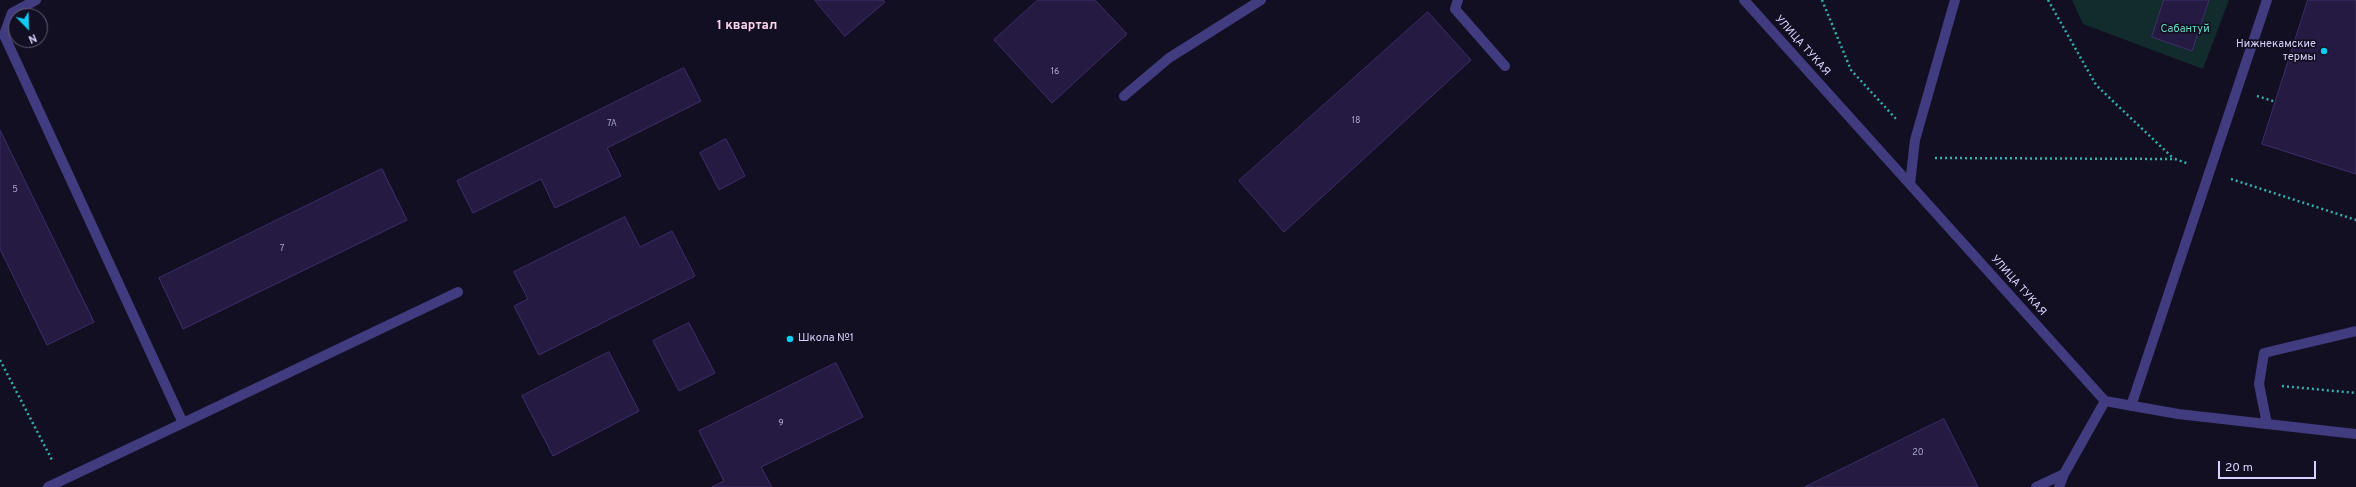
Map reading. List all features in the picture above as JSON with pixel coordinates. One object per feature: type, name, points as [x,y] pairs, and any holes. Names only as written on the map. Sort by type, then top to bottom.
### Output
[{"type":"street","points":[[36,0],[12,13],[4,35],[183,423]]},
{"type":"street","points":[[1124,96],[1169,58],[1261,0]]},
{"type":"street","points":[[1458,0],[1455,9],[1505,66]]},
{"type":"street","name":"УЛИЦА ТУКАЯ","points":[[1744,0],[2106,401]]},
{"type":"street","points":[[1910,184],[1915,140],[1954,0]]},
{"type":"street","points":[[2131,406],[2267,0]]},
{"type":"street","points":[[48,487],[458,292]]},
{"type":"street","points":[[2267,424],[2259,384],[2264,353],[2356,331]]},
{"type":"street","points":[[2059,487],[2064,474],[2106,401],[2178,414],[2356,434]]},
{"type":"street","points":[[2036,487],[2064,474]]},
{"type":"path","points":[[1822,0],[1851,70],[1931,158],[2175,159],[2356,220]]},
{"type":"path","points":[[2048,0],[2096,85],[2175,159]]},
{"type":"path","points":[[0,360],[62,480]]},
{"type":"path","points":[[2259,384],[2356,393]]},
{"type":"green space","name":"Сабантуй","points":[[2072,0],[2229,0],[2203,69],[2083,24]]},
{"type":"building","points":[[815,0],[883,0],[885,2],[845,36]]},
{"type":"building","points":[[1038,0],[1095,0],[1127,34],[1052,103],[994,40]]},
{"type":"building","points":[[2164,0],[2209,0],[2192,51],[2152,37]]},
{"type":"building","name":"Нижнекамские термы","points":[[2308,0],[2356,0],[2356,174],[2262,144]]},
{"type":"building","points":[[1428,12],[1471,60],[1284,232],[1239,181]]},
{"type":"building","points":[[684,68],[701,101],[607,148],[621,176],[555,208],[541,179],[473,213],[457,181]]},
{"type":"building","points":[[0,130],[94,322],[47,345],[0,249]]},
{"type":"building","points":[[726,139],[745,176],[719,190],[700,153]]},
{"type":"building","points":[[382,169],[407,220],[183,329],[159,278]]},
{"type":"building","points":[[625,217],[640,247],[672,231],[695,276],[539,355],[514,306],[528,299],[514,272]]},
{"type":"building","points":[[689,323],[715,373],[679,391],[653,341]]},
{"type":"building","points":[[609,352],[639,411],[553,456],[522,396]]},
{"type":"building","points":[[836,363],[863,417],[761,467],[772,487],[712,487],[724,481],[699,431]]},
{"type":"building","points":[[1944,419],[1978,487],[1805,487]]},
{"type":"place","name":"Нижнекамские термы","points":[[2324,51]]},
{"type":"place","name":"Школа №1","points":[[790,339]]},
{"type":"district","name":"1 квартал","points":[[747,26]]}]
